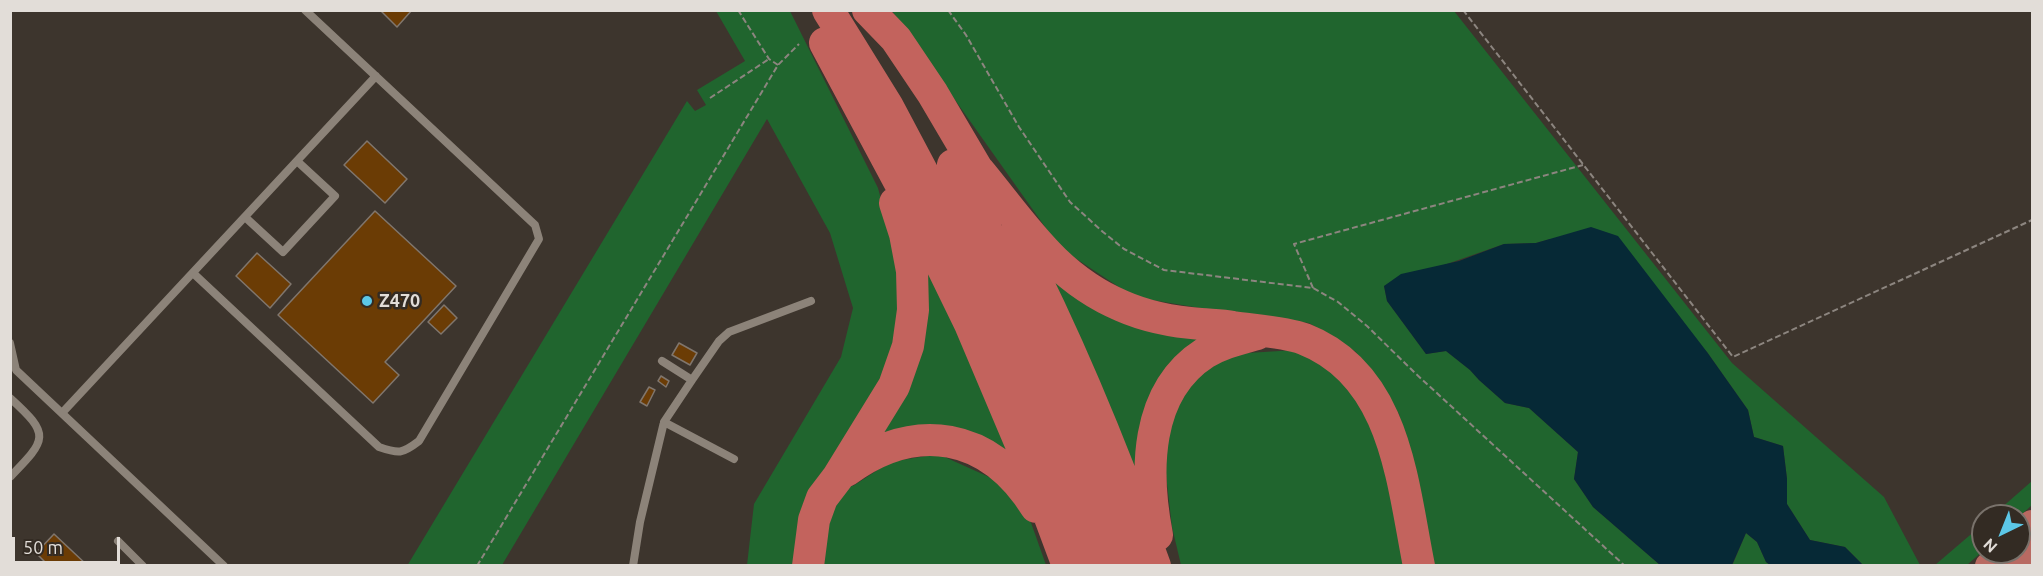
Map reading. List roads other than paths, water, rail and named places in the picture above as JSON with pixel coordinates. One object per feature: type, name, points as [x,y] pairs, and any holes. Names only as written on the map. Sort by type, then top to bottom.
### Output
[{"type":"highway","points":[[808,10],[916,213],[970,324],[1036,480],[1065,558]]},
{"type":"highway","points":[[828,10],[888,107],[968,256],[1035,405],[1071,496],[1095,566]]},
{"type":"highway","points":[[862,10],[912,91],[1007,271],[1089,465],[1126,566]]},
{"type":"highway","points":[[868,10],[896,39],[933,94],[979,171],[1041,287],[1101,420],[1155,566]]},
{"type":"highway","points":[[808,566],[814,520],[822,498],[838,477],[894,386],[908,346],[913,310],[912,271],[905,234],[877,138]]},
{"type":"highway","points":[[979,171],[1050,259],[1076,280],[1121,306],[1162,319],[1228,326],[1301,338],[1321,346],[1341,359],[1368,388],[1387,425],[1394,447],[1419,566]]},
{"type":"highway","points":[[1163,566],[1153,514],[1151,455],[1155,425],[1166,397],[1181,374],[1205,353],[1232,341],[1265,332]]},
{"type":"highway","points":[[838,477],[865,457],[897,443],[941,440],[970,448],[986,455],[1010,474],[1030,497],[1065,558]]},
{"type":"highway","points":[[2024,566],[2032,557]]},
{"type":"lane","points":[[193,273],[379,447],[395,453],[406,451],[419,441],[539,239],[535,225],[305,10]]},
{"type":"lane","points":[[62,413],[376,76]]},
{"type":"lane","points":[[245,217],[283,252],[298,236],[335,196],[297,161]]},
{"type":"lane","points":[[633,566],[664,422],[719,341],[729,332],[811,301]]},
{"type":"lane","points":[[10,343],[16,369],[224,566]]},
{"type":"lane","points":[[662,361],[693,380]]},
{"type":"lane","points":[[10,398],[33,419],[39,434],[36,450],[10,477]]},
{"type":"lane","points":[[664,422],[734,459]]},
{"type":"lane","points":[[118,541],[143,566]]},
{"type":"water","points":[[1591,227],[1618,236],[1707,352],[1748,410],[1754,437],[1783,446],[1787,504],[1810,540],[1845,547],[1863,565],[1770,565],[1766,562],[1757,542],[1746,533],[1732,565],[1660,565],[1593,507],[1574,479],[1578,452],[1529,408],[1505,403],[1446,351],[1426,354],[1387,301],[1384,286],[1401,274],[1459,261],[1504,244],[1536,243]]},
{"type":"place","name":"Z470","points":[[367,301]]}]
